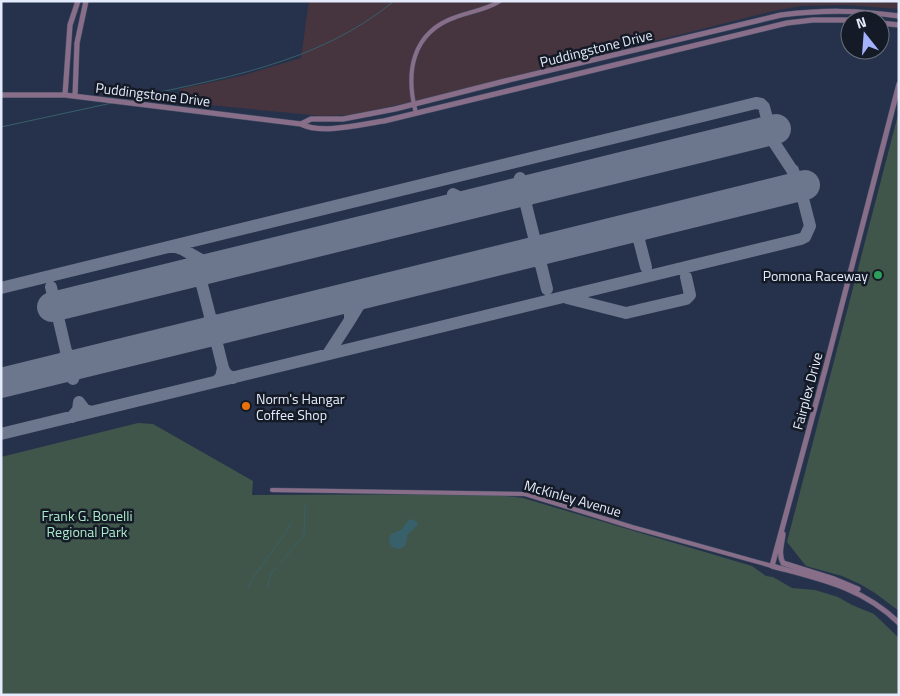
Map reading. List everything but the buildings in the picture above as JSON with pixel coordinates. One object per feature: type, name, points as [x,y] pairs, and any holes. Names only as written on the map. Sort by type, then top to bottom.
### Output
[{"type":"street","points":[[64,95],[70,25],[78,1]]},
{"type":"street","points":[[75,96],[77,43],[86,1]]},
{"type":"street","points":[[416,113],[410,88],[412,63],[420,45],[428,35],[444,23],[455,17],[482,10],[500,1]]},
{"type":"street","name":"Puddingstone Drive","points":[[301,124],[311,119],[343,119],[414,105],[505,81],[780,15],[838,10],[899,16]]},
{"type":"street","name":"Puddingstone Drive","points":[[1,95],[75,96],[301,124],[307,127],[343,127],[384,121],[787,23],[813,20],[840,20]]},
{"type":"street","name":"Fairplex Drive","points":[[772,566],[899,84]]},
{"type":"street","name":"McKinley Avenue","points":[[272,490],[525,494],[632,527],[772,566]]},
{"type":"street","points":[[784,519],[780,552],[780,558],[783,563],[847,584],[885,607],[890,614]]},
{"type":"street","points":[[772,566],[846,587],[872,600],[899,623]]},
{"type":"shaded area","points":[[309,1],[899,1],[899,9],[847,5],[800,6],[769,12],[430,98],[351,115],[322,116],[178,102],[180,89],[241,76],[301,58]]},
{"type":"shaded area","points":[[410,519],[416,521],[418,525],[408,534],[405,546],[399,549],[392,547],[389,539],[390,536],[402,529]]},
{"type":"green space","name":"Pomona Raceway","points":[[899,111],[899,611],[860,584],[842,576],[806,566],[787,542]]},
{"type":"green space","name":"Frank G. Bonelli Regional Park","points":[[138,423],[153,424],[253,481],[252,495],[489,494],[523,498],[752,566],[766,576],[773,577],[792,588],[815,590],[838,597],[874,614],[899,638],[899,695],[1,695],[1,457]]},
{"type":"waterway","points":[[123,100],[230,76],[265,67],[299,55],[332,41],[364,23],[394,1]]},
{"type":"waterway","points":[[1,127],[112,103]]},
{"type":"waterway","points":[[280,563],[304,536],[305,505]]},
{"type":"waterway","points":[[248,588],[291,523]]},
{"type":"waterway","points":[[267,588],[271,574],[276,568]]},
{"type":"taxiway","points":[[1,288],[756,103],[764,107],[773,141],[798,179],[810,226],[805,237],[801,239],[1,434]]},
{"type":"taxiway","points":[[789,189],[793,178],[793,170]]},
{"type":"taxiway","points":[[509,195],[517,188],[520,178],[525,184],[537,188]]},
{"type":"taxiway","points":[[509,195],[520,197],[526,205],[530,194],[537,188]]},
{"type":"taxiway","points":[[449,209],[455,204],[453,194],[465,200],[479,202]]},
{"type":"taxiway","points":[[526,205],[534,237]]},
{"type":"taxiway","points":[[623,230],[631,232],[639,240],[646,224]]},
{"type":"taxiway","points":[[526,253],[533,244],[534,237],[539,243],[548,248]]},
{"type":"taxiway","points":[[639,240],[646,267]]},
{"type":"taxiway","points":[[173,246],[217,267]]},
{"type":"taxiway","points":[[524,254],[534,257],[541,265],[542,258],[549,247]]},
{"type":"taxiway","points":[[541,265],[547,289]]},
{"type":"taxiway","points":[[183,275],[194,277],[202,285],[205,275],[220,266]]},
{"type":"taxiway","points":[[567,298],[626,313],[686,299],[690,295],[686,277]]},
{"type":"taxiway","points":[[202,285],[210,316]]},
{"type":"taxiway","points":[[51,287],[66,351]]},
{"type":"taxiway","points":[[332,301],[346,305],[350,313],[350,320],[364,297],[377,290]]},
{"type":"taxiway","points":[[197,335],[206,327],[210,316],[217,325],[228,327]]},
{"type":"taxiway","points":[[328,354],[350,320]]},
{"type":"taxiway","points":[[197,335],[208,335],[217,344],[219,334],[228,327]]},
{"type":"taxiway","points":[[217,344],[223,368]]},
{"type":"taxiway","points":[[66,351],[73,359],[84,362],[76,370],[73,379],[66,372],[57,369],[65,361],[66,351]]},
{"type":"taxiway","points":[[217,381],[221,377],[223,368],[226,374],[233,378]]},
{"type":"taxiway","points":[[72,417],[78,410],[79,402],[85,410],[91,412]]},
{"type":"runway","points":[[52,307],[776,129]]},
{"type":"runway","points":[[1,383],[805,185]]},
{"type":"place","name":"Pomona Raceway","points":[[878,275]]},
{"type":"place","name":"Norm's Hangar Coffee Shop","points":[[246,406]]}]
